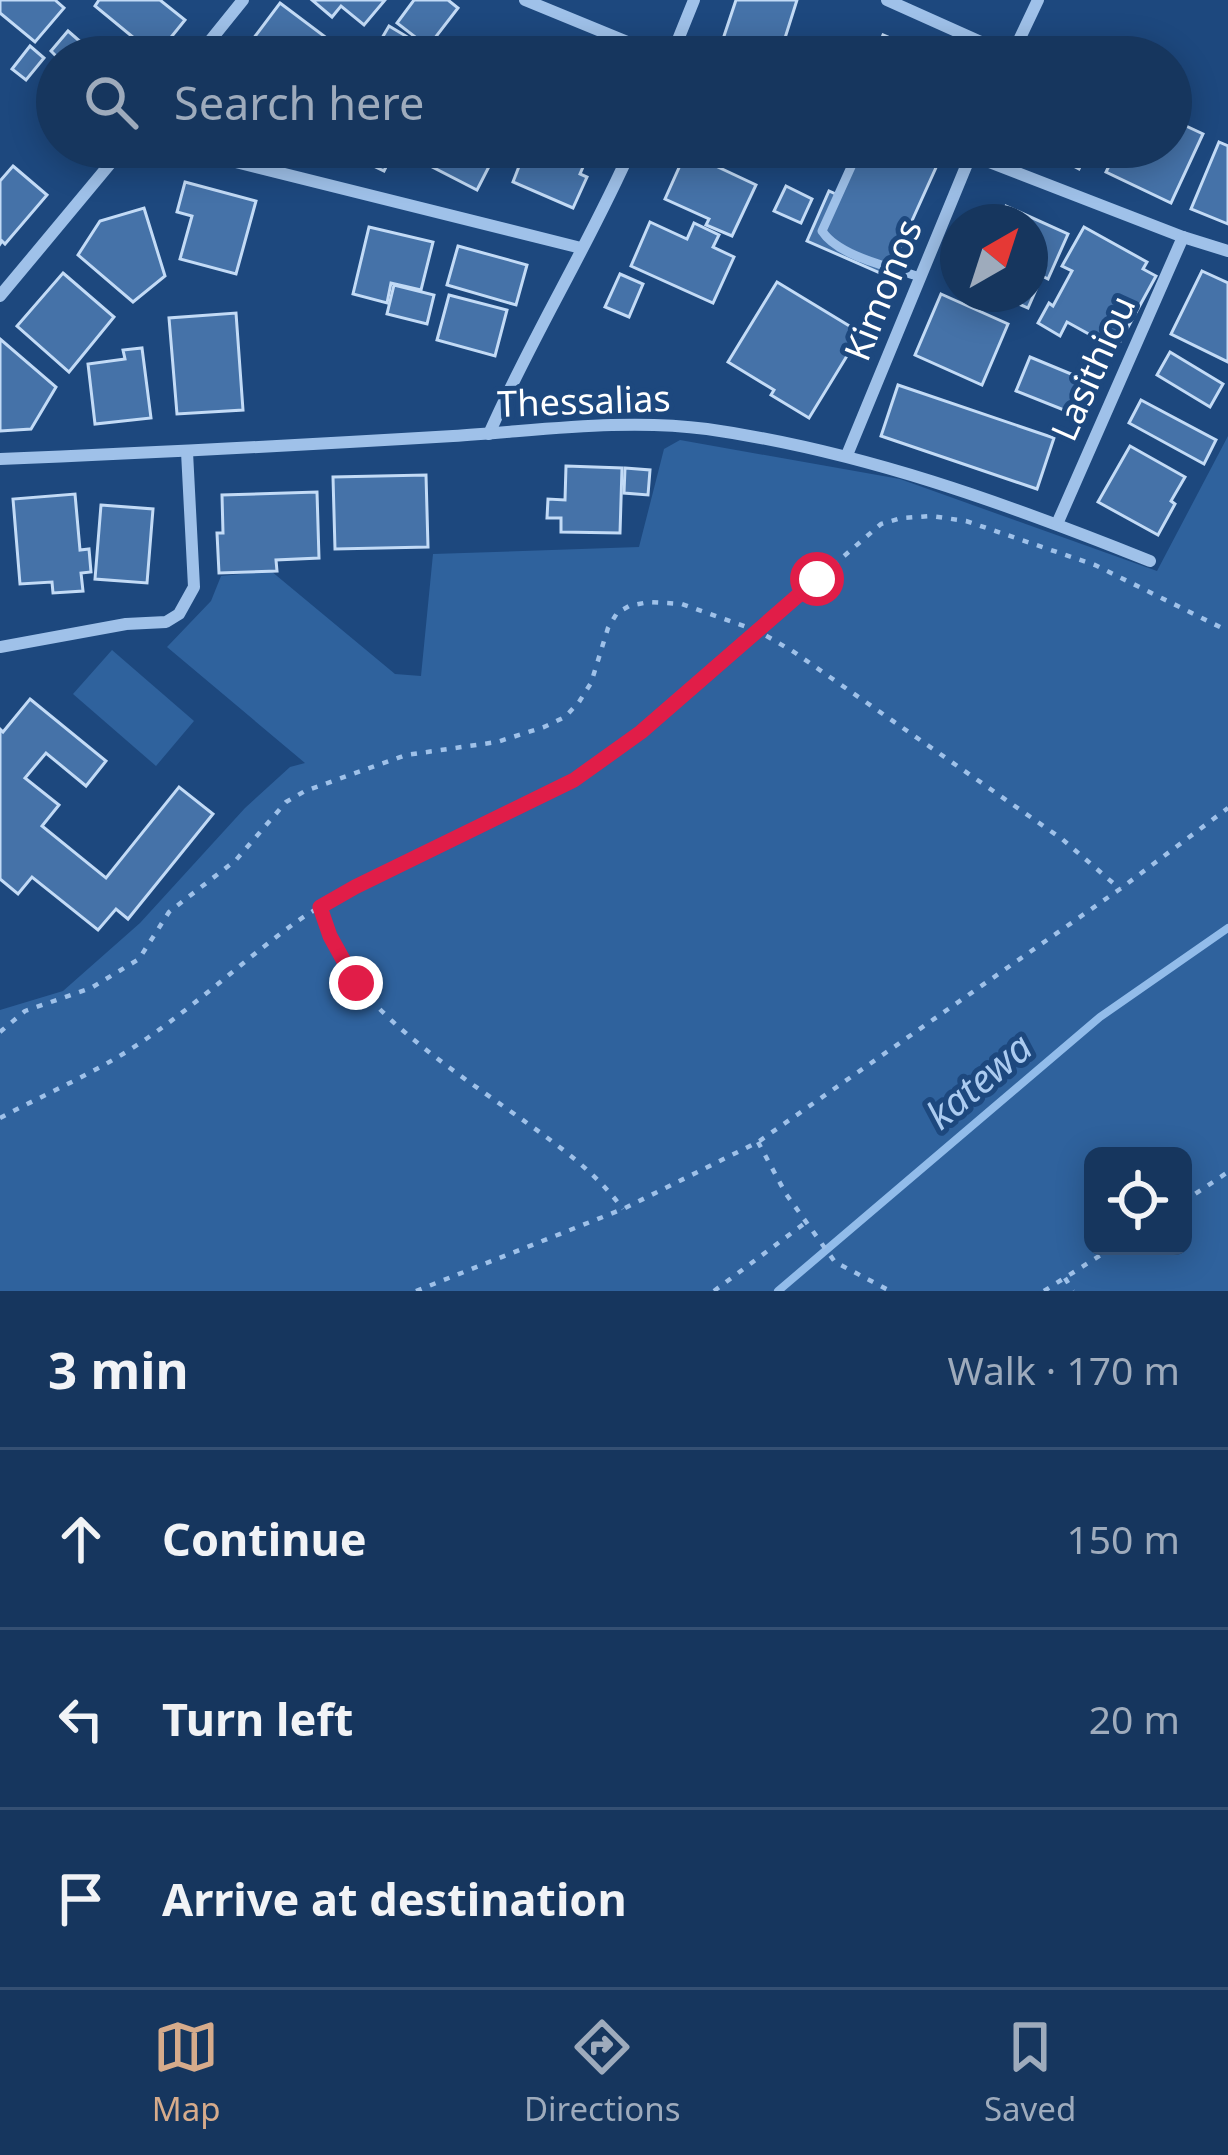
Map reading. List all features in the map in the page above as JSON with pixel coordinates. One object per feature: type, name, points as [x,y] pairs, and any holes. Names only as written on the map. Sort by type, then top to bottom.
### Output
[{"type":"street","points":[[219,0],[233,12]]},
{"type":"street","points":[[214,36],[243,0]]},
{"type":"street","points":[[526,0],[616,36]]},
{"type":"street","points":[[678,36],[694,0]]},
{"type":"street","points":[[886,0],[967,36]]},
{"type":"street","points":[[1021,36],[1038,0]]},
{"type":"street","points":[[0,296],[107,168]]},
{"type":"street","points":[[260,168],[581,248]]},
{"type":"street","points":[[489,434],[623,168]]},
{"type":"street","name":"Kimonos","points":[[847,455],[964,168]]},
{"type":"street","points":[[1015,168],[1228,251]]},
{"type":"street","name":"Lasithiou","points":[[1058,524],[1183,237]]},
{"type":"street","name":"Thessalias","points":[[0,459],[648,425],[709,430],[847,455],[1058,524],[1150,561]]},
{"type":"street","points":[[0,647],[166,622],[179,614],[194,587],[188,452]]},
{"type":"lane","points":[[850,168],[822,231],[844,251],[920,277]]},
{"type":"path","points":[[0,1118],[85,1077],[142,1042],[320,907],[574,780],[641,732],[881,524],[942,516],[966,520],[1095,565],[1228,632]]},
{"type":"path","points":[[0,1032],[26,1011],[91,988],[139,959],[170,912],[236,860],[286,802],[305,791],[406,755],[497,742],[565,717],[591,683],[617,614],[649,602],[682,604],[758,631],[794,652],[1062,839],[1120,890]]},
{"type":"path","points":[[416,1291],[622,1210],[758,1142],[1120,890],[1228,808]]},
{"type":"path","points":[[320,907],[343,963],[379,1009],[577,1160],[622,1210]]},
{"type":"path","points":[[758,1142],[835,1262],[890,1291]]},
{"type":"path","points":[[1192,1196],[1228,1172]]},
{"type":"path","points":[[714,1291],[806,1223]]},
{"type":"path","points":[[1044,1291],[1101,1255]]},
{"type":"path","points":[[1065,1278],[1073,1291]]},
{"type":"shaded area","points":[[1228,436],[1228,1291],[0,1291],[0,1010],[63,991],[140,923],[245,808],[290,767],[305,763],[167,647],[211,601],[221,576],[271,571],[395,674],[421,676],[433,554],[639,547],[664,449],[680,440],[900,479],[1157,571]]},
{"type":"shaded area","points":[[112,650],[194,721],[156,766],[73,694]]},
{"type":"building","points":[[0,0],[55,0],[64,8],[35,42],[0,13]]},
{"type":"building","points":[[99,0],[160,0],[185,20],[172,36],[132,36],[95,6]]},
{"type":"building","points":[[312,0],[385,0],[364,25],[341,6],[332,17]]},
{"type":"building","points":[[414,0],[448,0],[458,8],[436,36],[414,36],[397,23]]},
{"type":"building","points":[[736,0],[797,0],[786,36],[724,36]]},
{"type":"building","points":[[280,3],[324,36],[255,36]]},
{"type":"building","points":[[389,26],[406,36],[383,36]]},
{"type":"building","points":[[30,46],[36,51],[36,68],[26,80],[12,69]]},
{"type":"building","points":[[1192,129],[1203,134],[1192,158]]},
{"type":"building","points":[[1219,142],[1228,146],[1228,224],[1191,209]]},
{"type":"building","points":[[13,166],[47,195],[5,244],[0,244],[0,181]]},
{"type":"building","points":[[434,168],[488,168],[477,190]]},
{"type":"building","points":[[518,168],[583,168],[580,174],[587,177],[573,208],[513,182]]},
{"type":"building","points":[[679,168],[720,168],[756,185],[732,236],[706,225],[709,219],[665,199]]},
{"type":"building","points":[[850,168],[936,168],[887,276],[807,241],[829,191],[838,195]]},
{"type":"building","points":[[1108,168],[1187,168],[1171,203],[1106,172]]},
{"type":"building","points":[[185,182],[256,201],[236,274],[180,259],[192,216],[177,212]]},
{"type":"building","points":[[786,186],[812,199],[801,223],[774,211]]},
{"type":"building","points":[[144,208],[165,276],[133,302],[78,255],[100,221]]},
{"type":"building","points":[[650,222],[687,239],[694,223],[719,235],[713,247],[734,257],[713,303],[631,266]]},
{"type":"building","points":[[1048,225],[1068,234],[1048,279]]},
{"type":"building","points":[[369,227],[433,242],[421,290],[391,283],[387,303],[353,294]]},
{"type":"building","points":[[1084,227],[1147,262],[1143,269],[1156,276],[1116,349],[1067,322],[1060,336],[1038,323],[1072,271],[1062,266]]},
{"type":"building","points":[[458,246],[527,265],[516,305],[447,285]]},
{"type":"building","points":[[1202,271],[1228,283],[1228,362],[1171,334]]},
{"type":"building","points":[[63,273],[114,317],[69,372],[17,326]]},
{"type":"building","points":[[620,274],[643,284],[629,317],[605,307]]},
{"type":"building","points":[[777,282],[861,333],[809,418],[728,362]]},
{"type":"building","points":[[394,285],[434,295],[427,324],[387,314]]},
{"type":"building","points":[[449,295],[507,310],[495,356],[437,340]]},
{"type":"building","points":[[940,296],[940,312],[981,312],[1008,324],[982,385],[915,355]]},
{"type":"building","points":[[236,313],[243,410],[177,414],[169,318]]},
{"type":"building","points":[[0,339],[56,387],[31,429],[0,431]]},
{"type":"building","points":[[142,348],[151,418],[95,424],[88,364],[125,359],[123,350]]},
{"type":"building","points":[[1170,352],[1223,384],[1210,407],[1157,375]]},
{"type":"building","points":[[1030,357],[1098,385],[1084,418],[1016,391]]},
{"type":"building","points":[[898,385],[1054,438],[1037,489],[881,436]]},
{"type":"building","points":[[1141,400],[1216,440],[1204,464],[1129,423]]},
{"type":"building","points":[[1130,446],[1185,477],[1158,535],[1098,502]]},
{"type":"building","points":[[566,466],[622,468],[620,533],[561,532],[561,518],[547,518],[548,499],[565,500]]},
{"type":"building","points":[[625,468],[650,470],[648,495],[624,493]]},
{"type":"building","points":[[426,475],[428,547],[335,549],[333,477]]},
{"type":"building","points":[[317,492],[319,558],[276,560],[277,571],[219,573],[222,495]]},
{"type":"building","points":[[75,494],[80,550],[89,549],[91,572],[81,573],[83,591],[53,593],[52,582],[20,584],[13,499]]},
{"type":"building","points":[[101,505],[153,509],[147,583],[95,579]]},
{"type":"building","points":[[30,699],[106,761],[86,786],[46,753],[25,778],[59,805],[42,826],[106,878],[179,787],[213,814],[128,919],[116,909],[98,930],[32,877],[18,894],[0,879],[0,729],[3,732]]},
{"type":"waterway","name":"katewa","points":[[778,1291],[1100,1017],[1228,928]]},
{"type":"route","points":[[356,983],[320,907],[574,780],[641,732],[817,579]]}]
